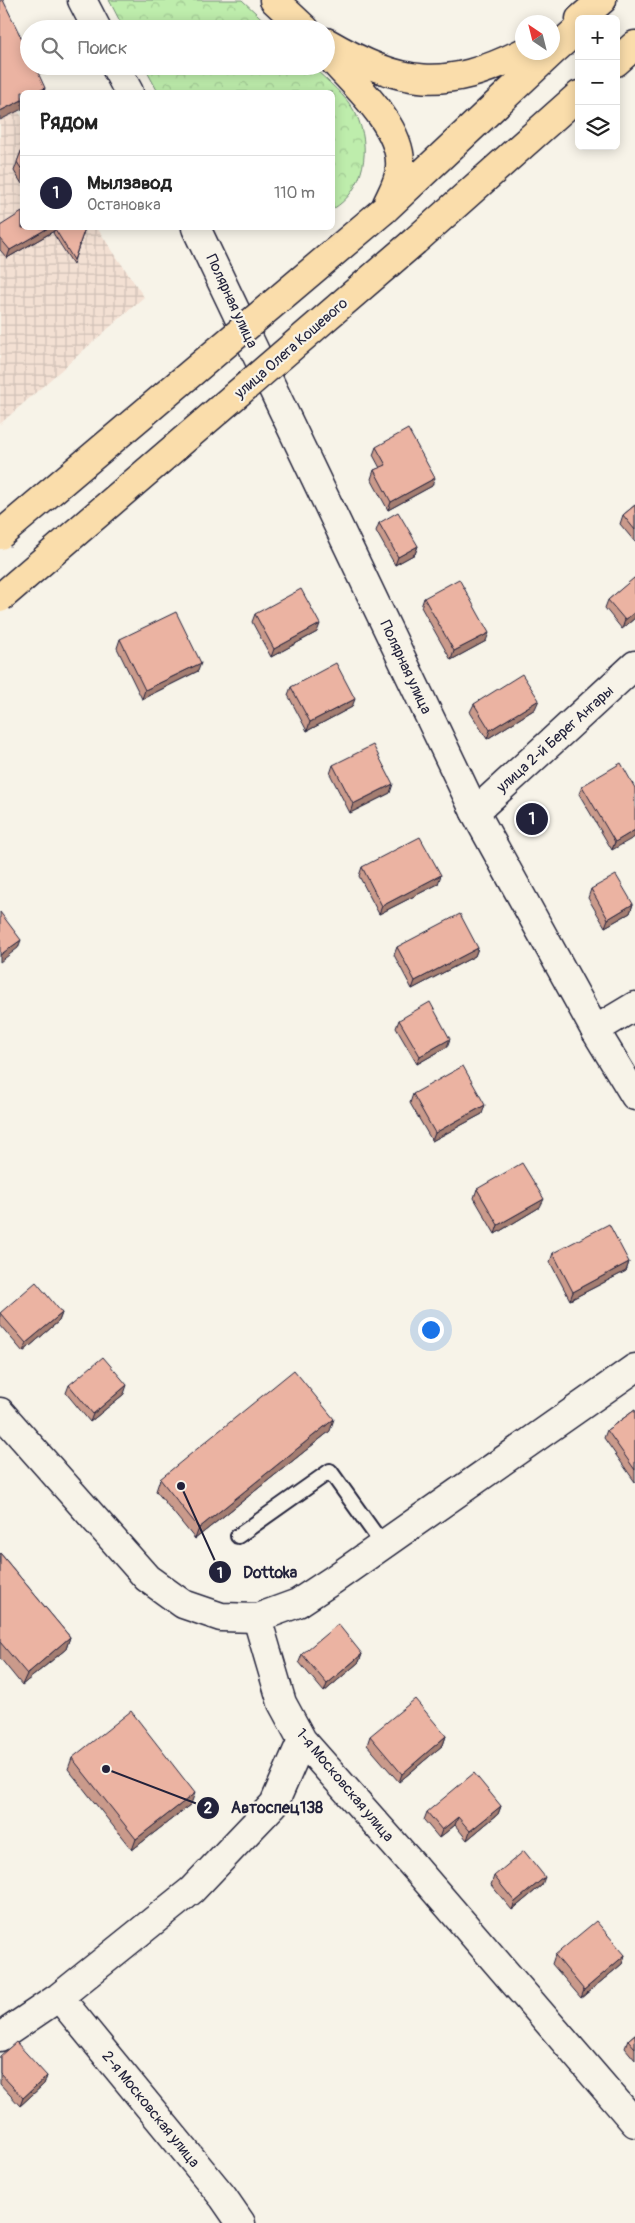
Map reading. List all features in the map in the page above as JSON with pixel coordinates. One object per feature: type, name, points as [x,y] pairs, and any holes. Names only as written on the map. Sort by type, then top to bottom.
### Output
[{"type":"main road","points":[[82,0],[92,20]]},
{"type":"main road","points":[[274,0],[295,20]]},
{"type":"main road","points":[[585,15],[602,0]]},
{"type":"main road","points":[[592,15],[608,0]]},
{"type":"main road","points":[[560,31],[575,22]]},
{"type":"main road","points":[[560,45],[575,32]]},
{"type":"main road","points":[[618,60],[635,45]]},
{"type":"main road","points":[[335,47],[357,60],[412,79],[452,78],[504,62],[515,56]]},
{"type":"main road","points":[[0,535],[384,210],[543,60]]},
{"type":"main road","points":[[335,63],[388,124],[394,138],[400,167],[396,185],[384,210]]},
{"type":"main road","points":[[120,75],[128,90]]},
{"type":"main road","name":"улица Олега Кошевого","points":[[0,598],[415,241],[575,99]]},
{"type":"main road","name":"Полярная улица","points":[[197,230],[475,812],[595,1030],[635,1096]]},
{"type":"main road","name":"улица 2-й Берег Ангары","points":[[475,812],[635,665]]},
{"type":"main road","points":[[595,1030],[635,1006]]},
{"type":"main road","points":[[0,1412],[147,1578],[183,1604],[221,1617],[257,1618],[298,1602],[383,1545],[635,1368]]},
{"type":"main road","name":"1-я Московская улица","points":[[257,1618],[282,1703],[302,1740],[418,1870],[635,2124]]},
{"type":"main road","points":[[0,2038],[58,1997],[192,1890],[274,1804],[302,1740]]},
{"type":"main road","name":"2-я Московская улица","points":[[58,1997],[224,2197],[241,2223]]},
{"type":"lane","points":[[238,1536],[330,1471],[383,1545]]},
{"type":"shaded area","points":[[0,84],[20,114],[20,230],[98,230],[144,297],[0,424]]},
{"type":"green space","points":[[109,0],[242,0],[263,20],[119,20]]},
{"type":"green space","points":[[149,75],[322,75],[352,107],[361,127],[364,140],[364,154],[363,167],[359,179],[344,201],[335,208],[335,90],[157,90]]},
{"type":"building","points":[[0,0],[3,0],[20,35],[20,75],[39,75],[45,88],[41,90],[20,90],[20,101],[0,111]]},
{"type":"building","points":[[20,154],[20,167],[17,162]]},
{"type":"building","points":[[20,213],[20,230],[45,230],[10,250],[0,238],[0,226]]},
{"type":"building","points":[[56,230],[84,230],[74,260]]},
{"type":"building","points":[[408,429],[435,478],[391,502],[374,470],[386,465],[376,447]]},
{"type":"building","points":[[635,505],[635,530],[623,515]]},
{"type":"building","points":[[398,512],[418,546],[398,557],[379,523]]},
{"type":"building","points":[[634,578],[635,612],[625,620],[608,600]]},
{"type":"building","points":[[459,579],[489,633],[454,651],[424,598]]},
{"type":"building","points":[[301,589],[320,624],[274,649],[255,614]]},
{"type":"building","points":[[176,612],[201,663],[145,690],[120,639]]},
{"type":"building","points":[[336,663],[355,699],[310,722],[291,687]]},
{"type":"building","points":[[522,674],[539,700],[490,730],[474,704]]},
{"type":"building","points":[[373,745],[393,784],[353,804],[333,765]]},
{"type":"building","points":[[621,763],[635,788],[635,830],[615,842],[582,786]]},
{"type":"building","points":[[420,837],[441,875],[382,906],[362,867]]},
{"type":"building","points":[[616,875],[633,904],[608,919],[591,889]]},
{"type":"building","points":[[0,912],[21,940],[0,955]]},
{"type":"building","points":[[460,914],[478,948],[415,981],[397,947]]},
{"type":"building","points":[[430,1002],[450,1039],[420,1056],[399,1020]]},
{"type":"building","points":[[463,1066],[485,1105],[435,1133],[413,1094]]},
{"type":"building","points":[[522,1163],[544,1199],[498,1225],[477,1189]]},
{"type":"building","points":[[609,1224],[629,1262],[573,1292],[553,1253]]},
{"type":"building","points":[[36,1282],[62,1313],[26,1343],[0,1313]]},
{"type":"building","points":[[103,1357],[127,1385],[93,1414],[69,1385]]},
{"type":"building","points":[[294,1370],[334,1419],[199,1528],[160,1479]]},
{"type":"building","points":[[635,1410],[635,1470],[607,1430]]},
{"type":"building","points":[[0,1553],[70,1637],[27,1674],[0,1642]]},
{"type":"building","points":[[338,1624],[362,1654],[327,1684],[302,1654]]},
{"type":"building","points":[[415,1699],[446,1736],[402,1774],[370,1736]]},
{"type":"building","points":[[131,1711],[195,1793],[136,1839],[72,1758]]},
{"type":"building","points":[[474,1773],[501,1806],[470,1831],[458,1817],[442,1830],[427,1812]]},
{"type":"building","points":[[524,1851],[545,1877],[515,1902],[494,1876]]},
{"type":"building","points":[[596,1921],[625,1955],[584,1990],[555,1955]]},
{"type":"building","points":[[635,2034],[635,2048],[628,2040]]},
{"type":"building","points":[[16,2042],[47,2076],[23,2098],[0,2073],[0,2056]]},
{"type":"place","name":"Мылзавод","points":[[532,819]]},
{"type":"place","name":"Dottoka","points":[[181,1486]]},
{"type":"place","name":"Автоспец138","points":[[106,1769]]}]
